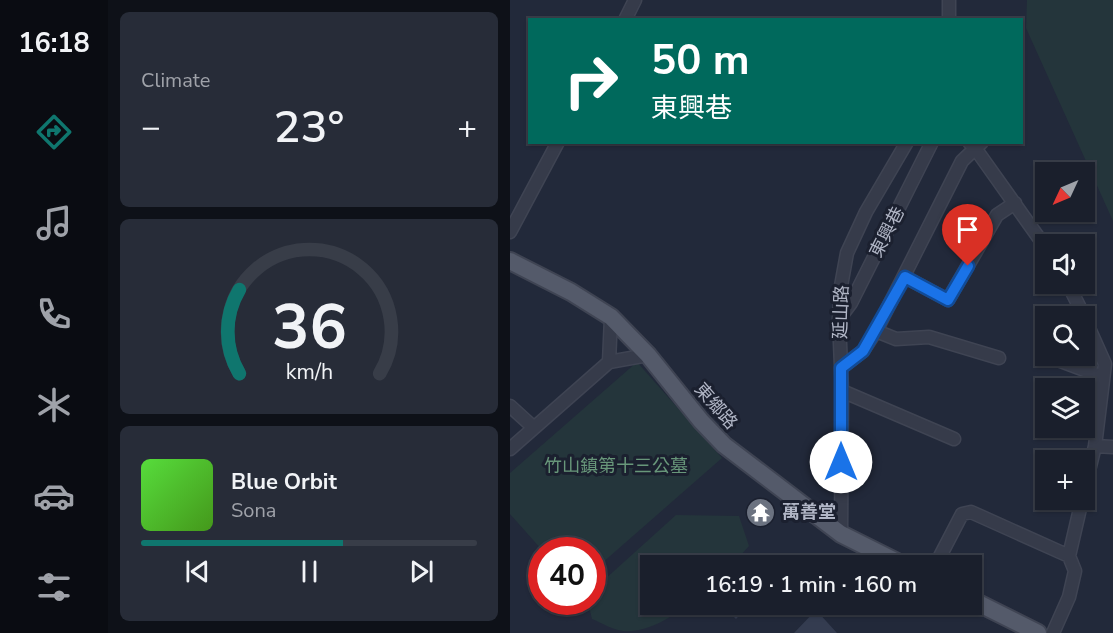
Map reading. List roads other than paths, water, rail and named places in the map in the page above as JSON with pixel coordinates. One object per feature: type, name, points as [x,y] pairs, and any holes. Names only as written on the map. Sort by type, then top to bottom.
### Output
[{"type":"main road","name":"東鄉路","points":[[510,261],[571,292],[611,316],[648,355],[701,421],[724,445],[841,534],[883,555]]},
{"type":"main road","points":[[982,605],[1038,633]]},
{"type":"street","points":[[626,18],[635,0]]},
{"type":"street","points":[[949,18],[950,0]]},
{"type":"street","points":[[510,232],[557,144]]},
{"type":"street","name":"延山路","points":[[841,534],[842,391],[839,319],[841,286],[847,253],[866,212],[906,144]]},
{"type":"street","name":"東興巷","points":[[839,319],[851,303],[931,144]]},
{"type":"street","name":"東興巷","points":[[841,368],[863,351],[876,331],[962,161],[975,144],[1036,234]]},
{"type":"street","name":"東興巷","points":[[905,277],[948,300],[997,215],[1015,203]]},
{"type":"street","points":[[609,362],[611,316]]},
{"type":"street","points":[[876,331],[896,339],[929,337],[999,358]]},
{"type":"street","points":[[1094,450],[1105,364],[1095,342]]},
{"type":"street","points":[[510,449],[609,362],[648,355]]},
{"type":"street","points":[[1074,366],[1103,377]]},
{"type":"street","points":[[842,391],[954,439]]},
{"type":"street","points":[[510,406],[533,427]]},
{"type":"street","points":[[1095,446],[1113,447]]},
{"type":"street","points":[[1053,633],[1069,597],[1075,571],[1070,556],[1080,510]]},
{"type":"street","points":[[941,555],[962,514],[971,512],[1070,556]]},
{"type":"place","name":"萬善堂","points":[[761,512]]},
{"type":"park label","name":"竹山鎮第十三公墓","points":[[616,466]]}]
